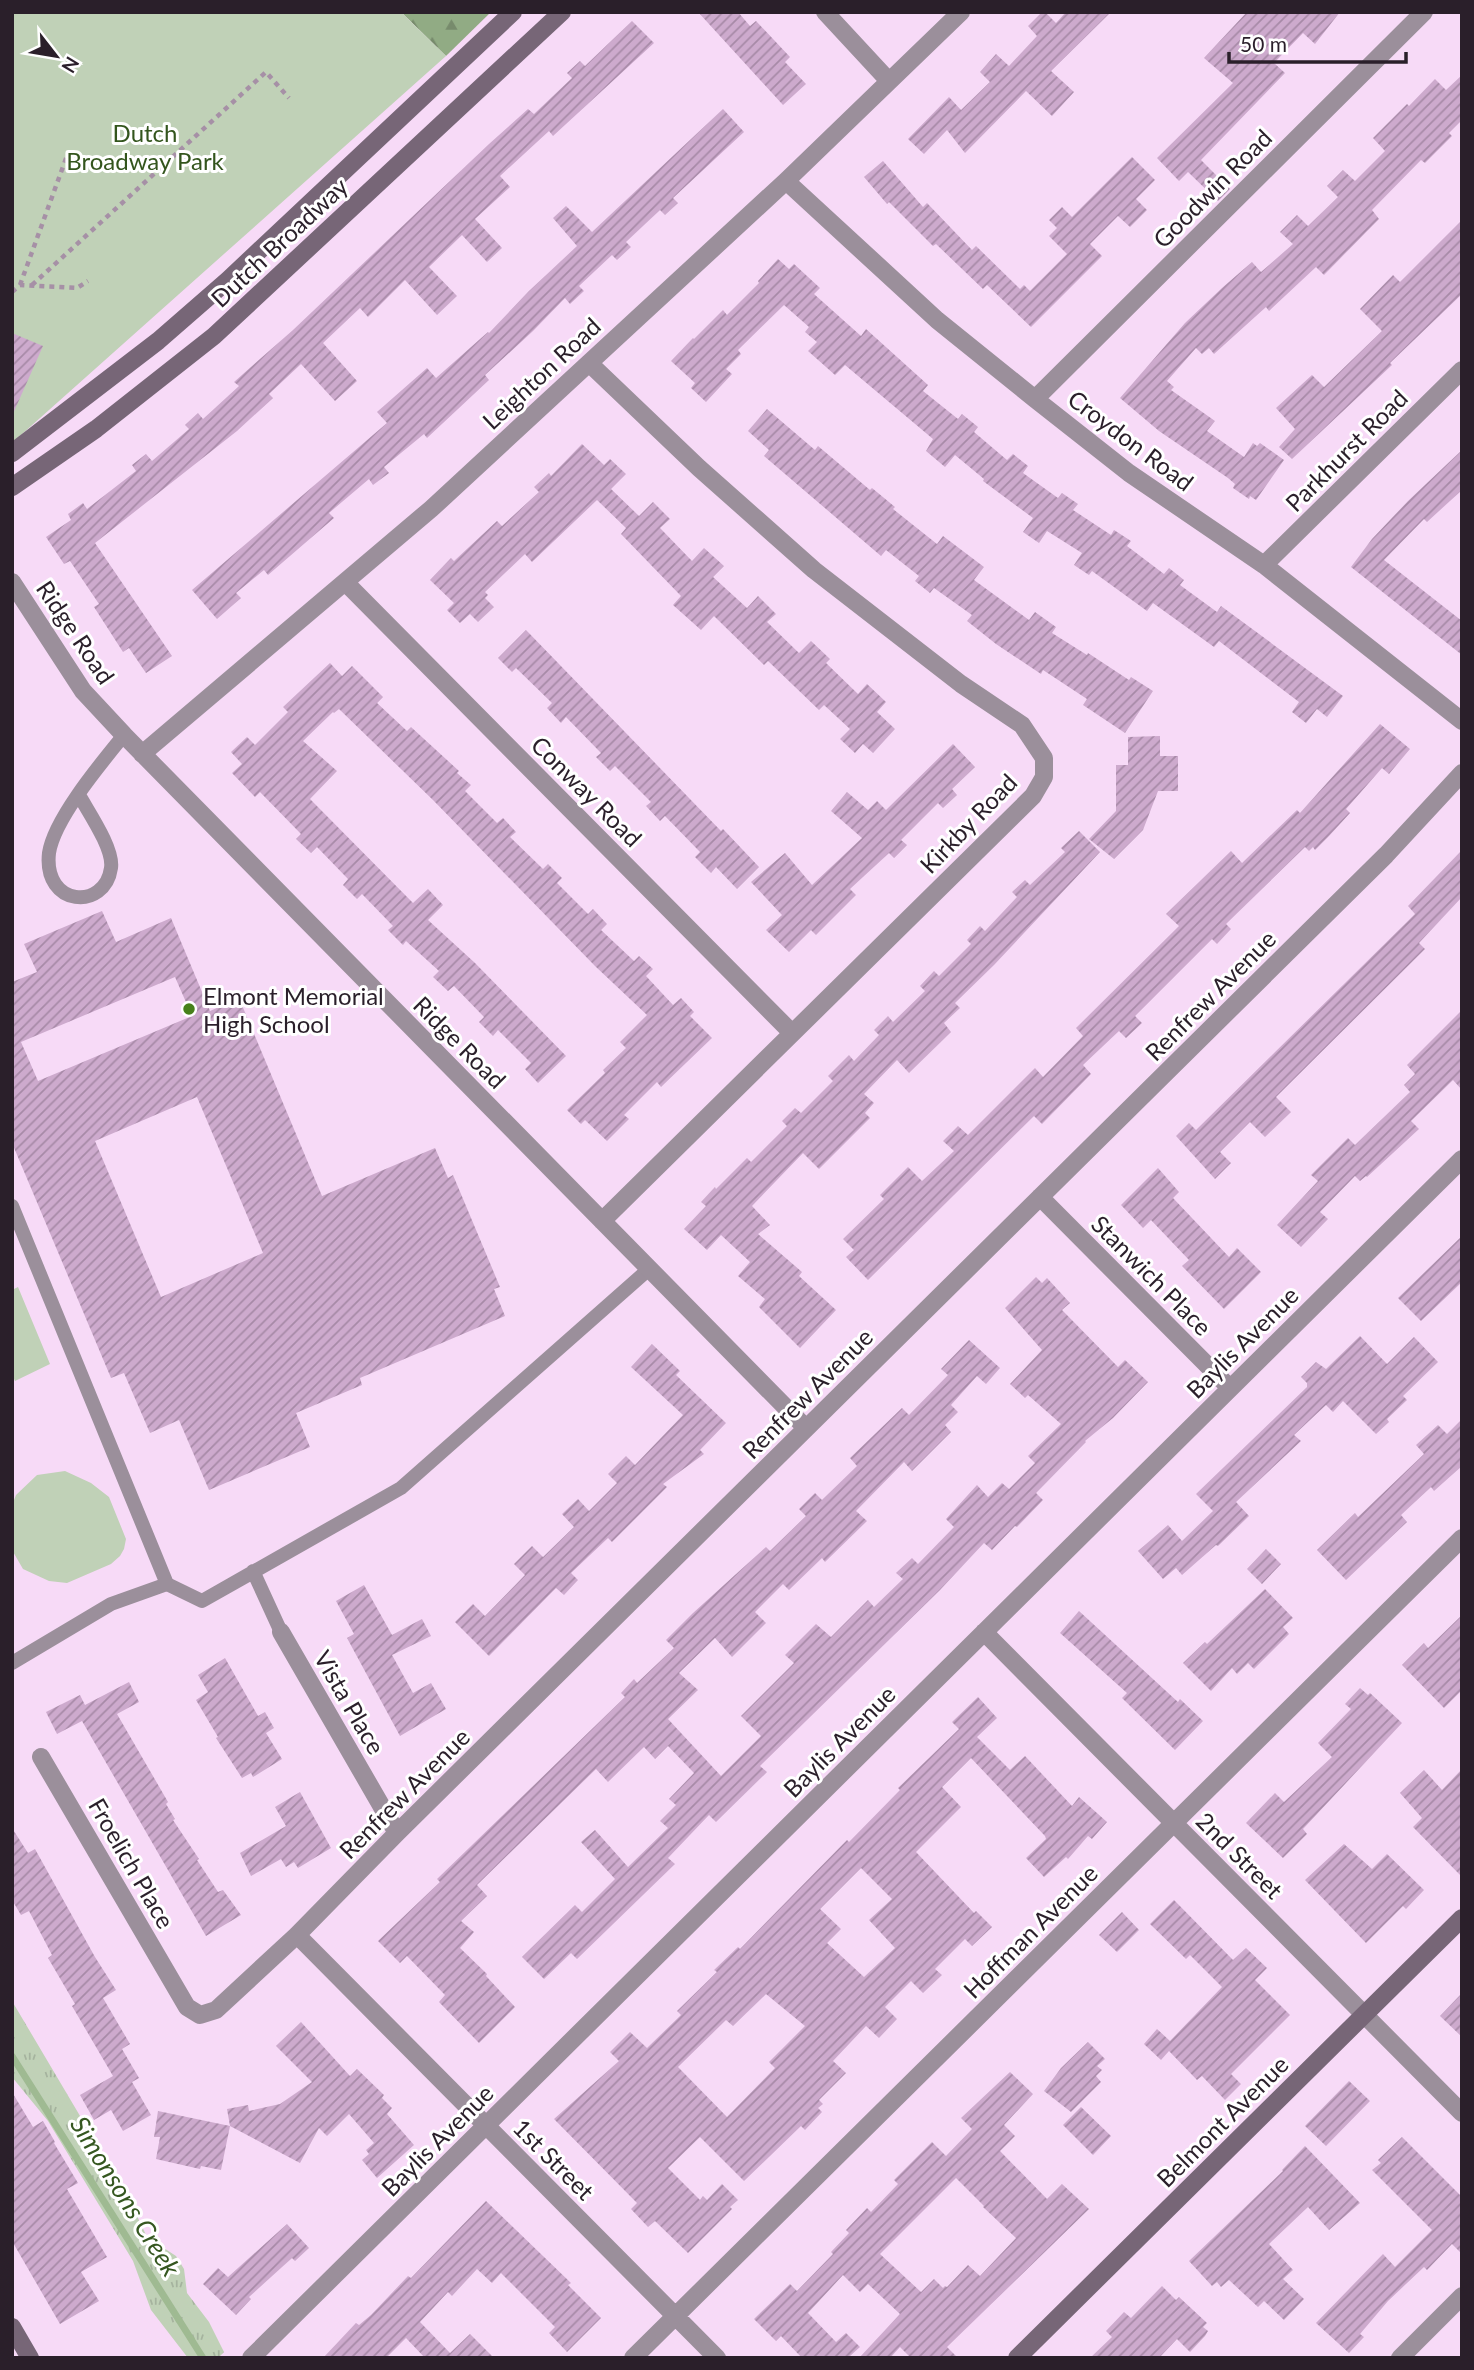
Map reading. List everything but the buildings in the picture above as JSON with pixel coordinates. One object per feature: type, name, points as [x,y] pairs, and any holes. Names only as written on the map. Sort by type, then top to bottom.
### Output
[{"type":"main road","name":"Dutch Broadway","points":[[12,453],[158,341],[238,270],[513,12]]},
{"type":"main road","name":"Dutch Broadway","points":[[12,486],[96,429],[214,336],[562,12]]},
{"type":"main road","points":[[390,129],[414,150]]},
{"type":"main road","name":"Belmont Avenue","points":[[1017,2358],[1462,1918]]},
{"type":"main road","points":[[12,2326],[30,2358]]},
{"type":"street","points":[[825,12],[888,80]]},
{"type":"street","name":"Leighton Road","points":[[142,754],[431,509],[786,180],[961,12]]},
{"type":"street","name":"Goodwin Road","points":[[1035,399],[1424,12]]},
{"type":"street","name":"Croydon Road","points":[[786,180],[937,320],[1035,399],[1129,473],[1264,565],[1462,721]]},
{"type":"street","name":"Kirkby Road","points":[[589,363],[699,468],[814,570],[961,684],[1022,726],[1044,758],[1044,777],[1033,796],[602,1221]]},
{"type":"street","name":"Parkhurst Road","points":[[1264,565],[1462,370]]},
{"type":"street","name":"Ridge Road","points":[[12,582],[83,691],[124,735],[806,1428]]},
{"type":"street","name":"Conway Road","points":[[346,583],[792,1033]]},
{"type":"street","name":"Renfrew Avenue","points":[[179,1994],[193,2013],[200,2015],[216,2010],[297,1935],[1386,855],[1462,773]]},
{"type":"street","name":"Baylis Avenue","points":[[251,2358],[1462,1159]]},
{"type":"street","name":"Stanwich Place","points":[[1040,1197],[1230,1388]]},
{"type":"street","name":"Hoffman Avenue","points":[[633,2358],[1462,1538]]},
{"type":"street","name":"Vista Place","points":[[281,1632],[397,1833]]},
{"type":"street","name":"2nd Street","points":[[984,1632],[1462,2113]]},
{"type":"street","name":"Froelich Place","points":[[41,1757],[179,1994]]},
{"type":"street","name":"1st Street","points":[[297,1935],[717,2358]]},
{"type":"street","points":[[1400,2358],[1462,2296]]},
{"type":"lane","points":[[79,795],[109,851],[112,866],[102,887],[84,897],[74,897],[57,888],[51,874],[49,852],[61,821],[79,795],[124,735]]},
{"type":"lane","points":[[12,1206],[167,1584],[202,1601],[401,1488],[649,1269]]},
{"type":"lane","points":[[253,1571],[281,1632]]},
{"type":"lane","points":[[12,1663],[111,1604],[167,1584]]},
{"type":"path","points":[[32,285],[266,72],[289,98]]},
{"type":"path","points":[[12,292],[20,285],[68,153]]},
{"type":"path","points":[[20,285],[77,288],[88,282]]},
{"type":"green space","name":"Dutch Broadway Park","points":[[12,12],[401,12],[446,56],[12,443]]},
{"type":"green space","points":[[401,12],[491,12],[446,56]]},
{"type":"green space","points":[[18,1287],[50,1364],[15,1381],[12,1374],[12,1290]]},
{"type":"green space","points":[[65,1471],[91,1483],[109,1497],[126,1539],[120,1556],[111,1564],[67,1583],[49,1581],[23,1569],[12,1550],[12,1505],[16,1495],[37,1475]]},
{"type":"green space","points":[[12,2001],[128,2197],[147,2237],[176,2256],[184,2269],[187,2293],[209,2322],[224,2352],[218,2358],[188,2358],[151,2310],[133,2261],[48,2121],[12,2077]]},
{"type":"waterway","name":"Simonsons Creek","points":[[12,2056],[203,2358]]},
{"type":"place","name":"Elmont Memorial High School","points":[[189,1009]]}]
